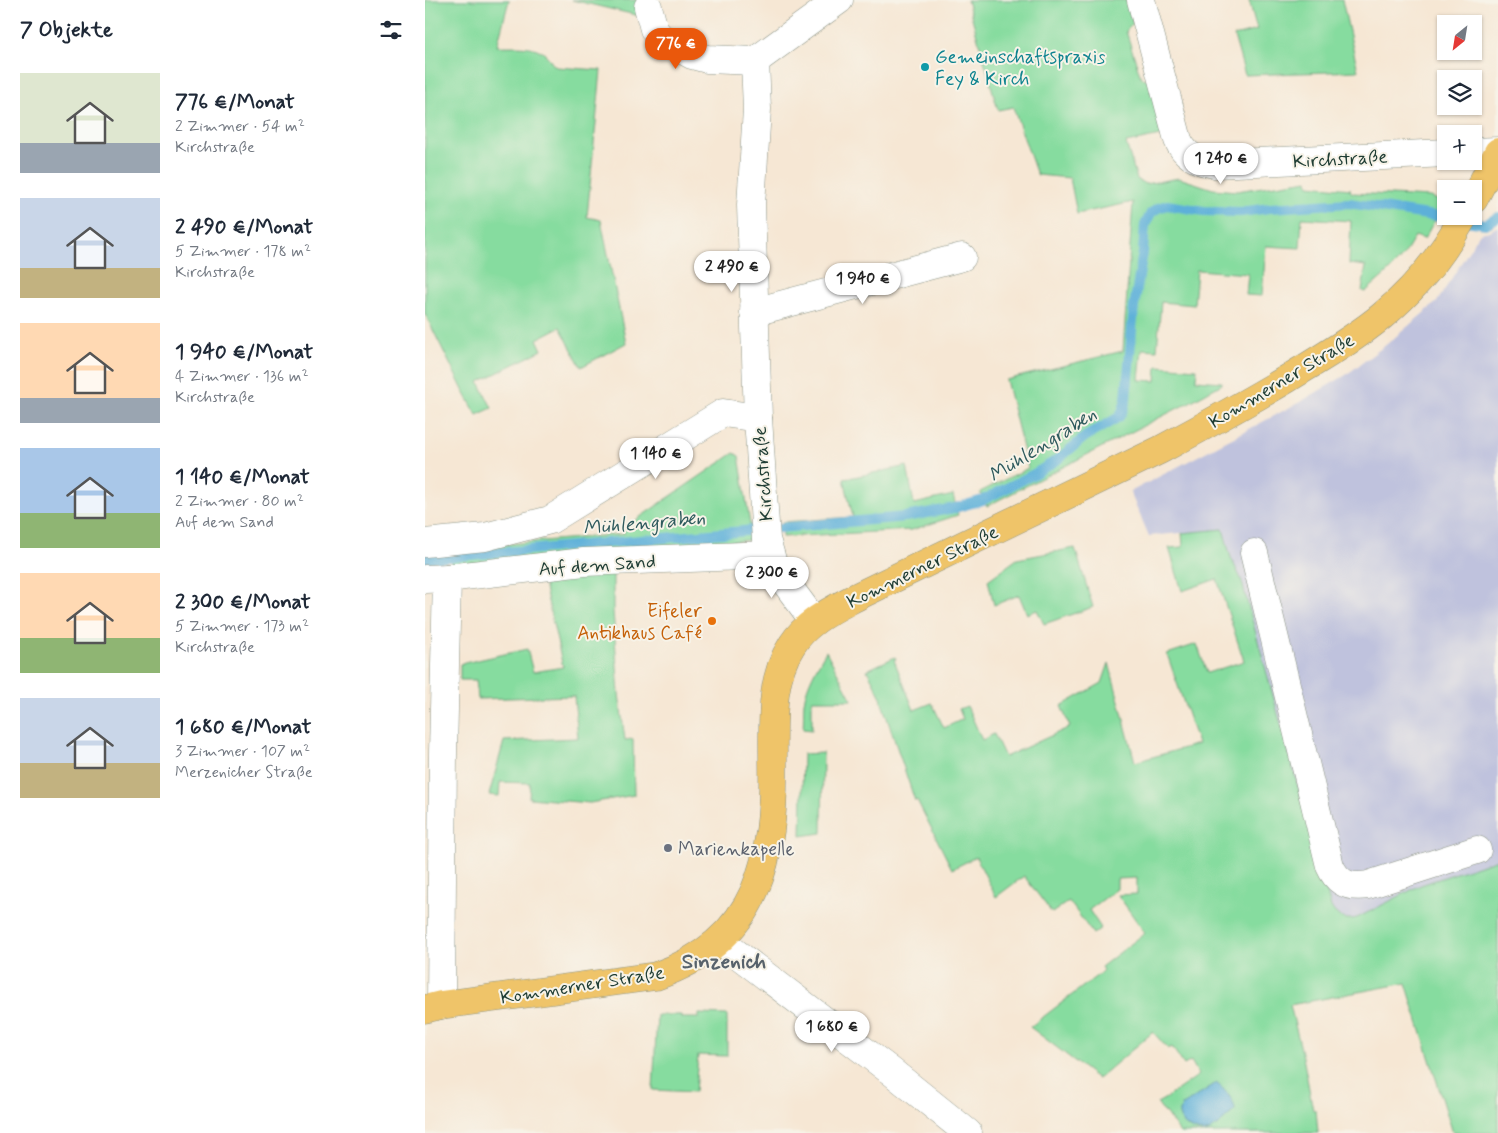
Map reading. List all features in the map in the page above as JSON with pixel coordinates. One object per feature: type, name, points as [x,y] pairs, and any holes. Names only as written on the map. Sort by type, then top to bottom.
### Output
[{"type":"main road","points":[[1482,183],[1498,151]]},
{"type":"main road","name":"Kommerner Straße","points":[[433,1007],[656,976],[687,963],[720,940],[742,915],[755,891],[769,848],[773,818],[773,714],[776,690],[787,653],[798,635],[814,621],[858,596],[1160,450],[1245,404],[1312,363],[1382,316],[1403,297],[1433,263],[1460,225]]},
{"type":"street","points":[[648,7],[658,35],[692,55],[707,59],[755,61],[839,0]]},
{"type":"street","name":"Kirchstraße","points":[[1141,0],[1178,140],[1183,150],[1193,158],[1215,164],[1437,153]]},
{"type":"street","name":"Kirchstraße","points":[[755,61],[757,109],[751,205],[758,418],[767,539],[774,567],[814,621]]},
{"type":"street","points":[[1482,152],[1498,151]]},
{"type":"street","points":[[754,312],[962,256]]},
{"type":"street","points":[[425,543],[485,537],[550,520],[723,413],[758,418]]},
{"type":"street","name":"Auf dem Sand","points":[[436,579],[767,539]]},
{"type":"street","points":[[1254,553],[1330,866],[1336,876],[1352,886],[1368,885],[1477,850]]},
{"type":"street","points":[[433,1007],[443,753],[436,579]]},
{"type":"street","points":[[720,940],[968,1133]]},
{"type":"shaded area","points":[[1498,226],[1498,905],[1379,987],[1350,993],[1223,529],[1149,536],[1130,492],[1300,402],[1346,375],[1437,302],[1480,233],[1490,231]]},
{"type":"green space","points":[[425,0],[509,0],[497,46],[535,48],[545,54],[556,67],[601,70],[587,217],[601,220],[626,343],[581,367],[560,327],[537,339],[542,350],[479,382],[492,408],[477,415],[425,314]]},
{"type":"green space","points":[[572,0],[644,0],[640,16]]},
{"type":"green space","points":[[967,0],[1126,0],[1133,24],[1126,31],[1141,78],[1150,80],[1165,135],[1126,143],[1137,179],[1145,184],[1179,178],[1213,189],[1237,191],[1308,180],[1309,185],[1351,189],[1349,190],[1352,193],[1430,197],[1437,200],[1437,217],[1424,239],[1415,236],[1400,260],[1365,292],[1362,291],[1366,266],[1349,264],[1351,221],[1302,218],[1300,248],[1266,246],[1262,296],[1246,295],[1248,274],[1197,270],[1194,305],[1161,302],[1157,350],[1142,349],[1139,380],[1156,381],[1157,366],[1197,369],[1196,380],[1222,382],[1222,384],[987,506],[980,492],[1028,468],[1006,380],[1123,351],[1133,202],[1077,214],[1070,178],[1037,175],[1013,107],[998,110]]},
{"type":"green space","points":[[1249,0],[1342,0],[1358,71],[1245,75],[1234,36],[1257,30]]},
{"type":"green space","points":[[734,453],[739,456],[751,540],[451,565],[450,549],[624,534],[624,528]]},
{"type":"green space","points":[[907,466],[914,504],[953,495],[958,515],[912,530],[782,537],[782,522],[853,517],[844,479]]},
{"type":"green space","points":[[1223,529],[1231,558],[1241,579],[1331,907],[1334,911],[1342,918],[1357,918],[1421,885],[1498,859],[1498,1133],[1453,1133],[1406,983],[1290,1005],[1303,1057],[1313,1110],[1316,1110],[1318,1133],[1180,1133],[1157,1103],[1199,1075],[1191,1061],[1184,1065],[1172,1047],[1168,1049],[1153,1032],[1098,1079],[1030,1027],[1098,975],[1103,970],[1101,967],[1145,933],[1118,895],[1137,894],[1137,878],[1117,879],[1117,889],[1089,910],[1101,928],[1093,934],[1069,901],[1052,913],[1024,876],[996,897],[976,857],[952,869],[917,800],[915,801],[882,699],[867,670],[895,657],[896,659],[894,660],[914,710],[932,703],[944,728],[963,719],[959,709],[967,706],[982,740],[994,734],[1005,757],[1070,727],[1061,706],[1102,683],[1109,663],[1135,762],[1198,744],[1167,654],[1197,644],[1207,673],[1244,661],[1217,579],[1182,591],[1169,548],[1183,547],[1182,533]]},
{"type":"green space","points":[[1075,548],[1093,607],[1044,624],[1037,610],[1027,614],[1019,595],[994,605],[988,580],[1017,559]]},
{"type":"green space","points":[[585,569],[613,573],[613,611],[619,694],[625,740],[633,739],[634,795],[590,803],[529,798],[530,783],[500,782],[499,796],[489,795],[504,741],[578,738],[574,696],[478,699],[476,680],[460,680],[460,664],[527,649],[533,672],[563,667],[544,584],[572,578]]},
{"type":"green space","points":[[826,651],[852,700],[812,700],[812,730],[803,729],[807,688]]},
{"type":"green space","points":[[823,753],[822,833],[801,836],[803,754]]},
{"type":"green space","points":[[699,1014],[727,1015],[727,1056],[698,1055],[695,1092],[653,1090],[657,1015],[681,1015],[681,1018],[699,1018]]},
{"type":"water","points":[[1216,1083],[1229,1095],[1235,1110],[1207,1132],[1190,1128],[1180,1119],[1180,1110],[1183,1105]]},
{"type":"waterway","name":"Mühlengraben","points":[[425,559],[905,517],[955,508],[983,500],[1057,460],[1085,437],[1119,417],[1126,399],[1134,307],[1143,252],[1145,225],[1151,213],[1158,208],[1167,205],[1204,211],[1241,212],[1270,208],[1349,203],[1486,224],[1498,217]]},
{"type":"place","name":"Gemeinschaftspraxis Fey & Kirch","points":[[925,67]]},
{"type":"place","name":"Eifeler Antikhaus Café","points":[[712,621]]},
{"type":"place","name":"Marienkapelle","points":[[668,848]]},
{"type":"district","name":"Sinzenich","points":[[724,961]]}]
